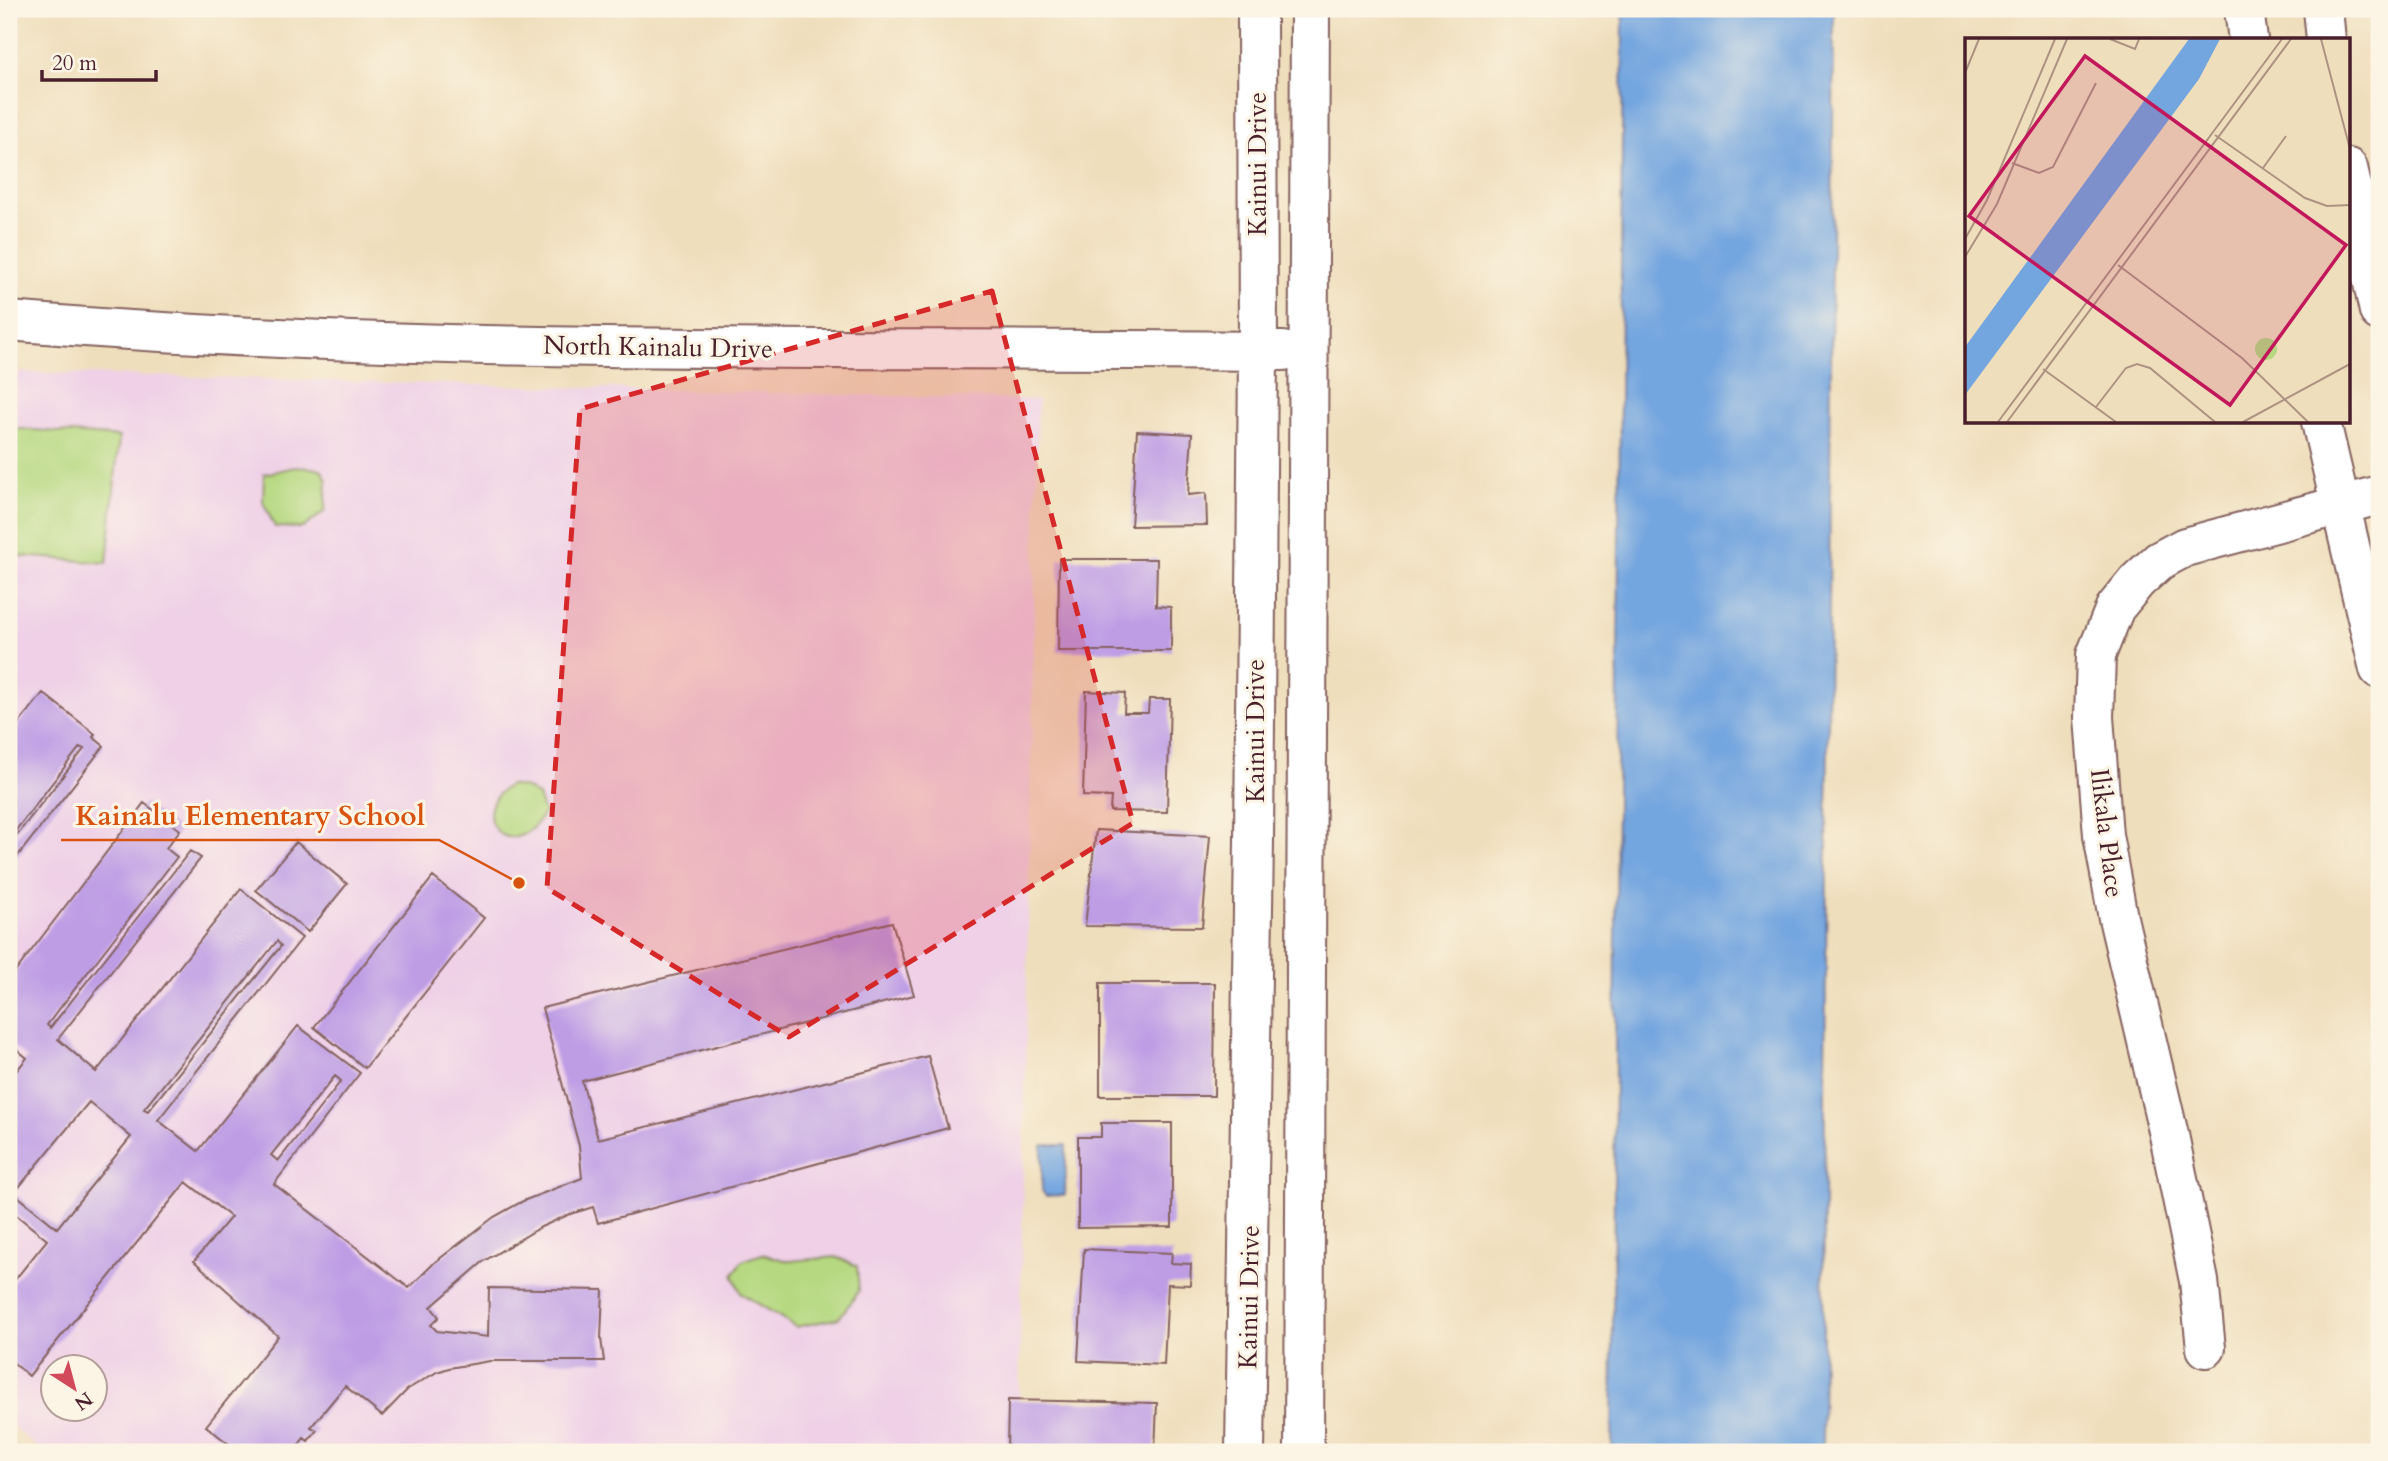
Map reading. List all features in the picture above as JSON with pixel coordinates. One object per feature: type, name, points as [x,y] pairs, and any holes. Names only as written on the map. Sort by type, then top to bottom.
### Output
[{"type":"street","name":"Kainui Drive","points":[[1245,1452],[1254,841],[1258,351],[1257,9]]},
{"type":"street","name":"Kainui Drive","points":[[1304,1452],[1310,9]]},
{"type":"street","points":[[2244,9],[2248,38]]},
{"type":"street","points":[[2323,9],[2326,38]]},
{"type":"street","points":[[2350,177],[2379,311]]},
{"type":"street","name":"North Kainalu Drive","points":[[9,321],[184,334],[407,344],[1308,351]]},
{"type":"street","points":[[2321,424],[2379,669]]},
{"type":"street","name":"Ilikala Place","points":[[2206,1348],[2199,1282],[2169,1135],[2118,918],[2103,835],[2094,717],[2096,655],[2115,608],[2137,580],[2159,561],[2185,547],[2379,495]]},
{"type":"highlighted area","points":[[992,291],[1133,823],[789,1037],[547,888],[580,409]]},
{"type":"shaded area","points":[[9,372],[1038,400],[1018,1452],[43,1452],[9,1423]]},
{"type":"green space","points":[[9,428],[119,437],[107,563],[9,555]]},
{"type":"green space","points":[[295,467],[321,469],[327,480],[325,511],[303,528],[275,527],[263,502],[264,474]]},
{"type":"green space","points":[[510,785],[526,788],[538,796],[544,813],[531,829],[518,836],[506,836],[497,830],[491,821],[491,809],[497,796]]},
{"type":"green space","points":[[762,1254],[788,1261],[837,1257],[857,1266],[859,1291],[839,1318],[796,1327],[741,1293],[733,1275],[742,1261]]},
{"type":"water","points":[[1623,9],[1834,9],[1822,1452],[1612,1452]]},
{"type":"water","points":[[1042,1145],[1066,1145],[1065,1195],[1046,1196],[1042,1191]]},
{"type":"building","points":[[1137,431],[1192,434],[1188,495],[1206,493],[1207,525],[1131,526]]},
{"type":"building","points":[[1059,559],[1157,559],[1156,606],[1171,607],[1171,651],[1058,651]]},
{"type":"building","points":[[1086,691],[1125,693],[1124,713],[1148,713],[1149,699],[1170,699],[1167,812],[1110,811],[1111,797],[1083,796]]},
{"type":"building","points":[[43,693],[95,734],[93,737],[104,746],[9,867],[9,845],[84,749],[80,747],[9,839],[9,736]]},
{"type":"building","points":[[144,803],[180,830],[166,848],[177,857],[47,1025],[50,1028],[190,851],[201,858],[58,1039],[96,1072],[241,889],[302,938],[158,1120],[198,1151],[298,1026],[360,1073],[274,1184],[409,1288],[434,1263],[494,1217],[523,1201],[582,1178],[579,1146],[542,1008],[892,922],[914,995],[582,1081],[598,1139],[928,1056],[948,1128],[598,1223],[593,1207],[541,1227],[484,1261],[431,1307],[439,1317],[431,1325],[437,1331],[488,1337],[489,1288],[603,1290],[601,1339],[604,1361],[490,1361],[449,1368],[408,1389],[382,1416],[345,1386],[311,1427],[317,1430],[308,1441],[304,1438],[293,1452],[239,1452],[206,1426],[278,1336],[194,1261],[231,1217],[186,1182],[48,1352],[38,1352],[38,1365],[29,1376],[9,1359],[9,1287],[47,1240],[9,1209],[9,1080],[27,1058],[9,1043],[9,980]],"holes":[[[277,941],[281,946],[148,1111],[144,1109]],[[335,1076],[341,1081],[278,1161],[271,1155]],[[89,1102],[131,1137],[57,1228],[14,1193]]]},
{"type":"building","points":[[1096,830],[1210,836],[1202,927],[1085,926]]},
{"type":"building","points":[[296,842],[347,884],[308,932],[256,890]]},
{"type":"building","points":[[433,877],[484,918],[365,1068],[314,1027]]},
{"type":"building","points":[[1100,983],[1215,983],[1214,1096],[1100,1096]]},
{"type":"building","points":[[1101,1123],[1172,1123],[1172,1227],[1078,1228],[1078,1137],[1101,1137]]},
{"type":"building","points":[[1084,1249],[1172,1253],[1171,1263],[1191,1264],[1190,1285],[1168,1284],[1164,1365],[1078,1361]]},
{"type":"building","points":[[1008,1400],[1157,1403],[1155,1452],[1007,1452]]},
{"type":"place","name":"Kainalu Elementary School","points":[[519,883]]}]
